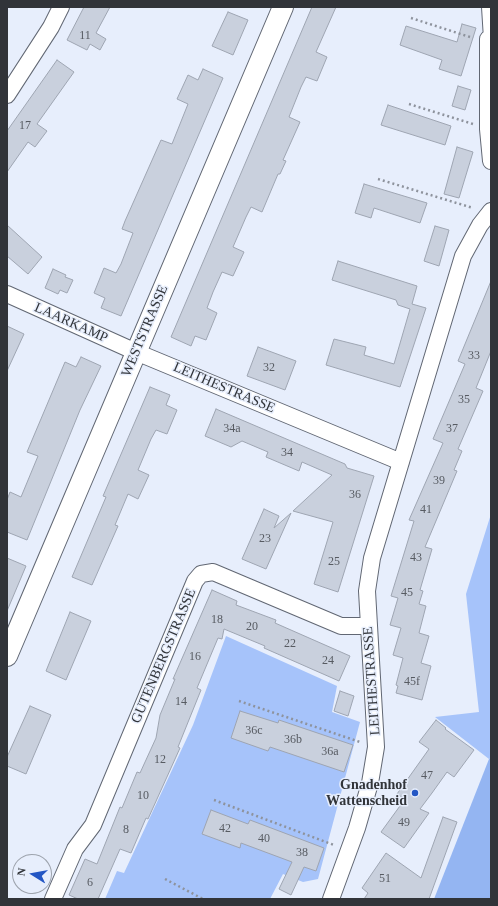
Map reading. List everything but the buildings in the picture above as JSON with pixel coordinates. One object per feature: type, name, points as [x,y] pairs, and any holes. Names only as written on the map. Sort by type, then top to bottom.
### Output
[{"type":"street","points":[[7,96],[51,27],[61,7]]},
{"type":"street","name":"WESTSTRASSE","points":[[7,656],[283,7]]},
{"type":"street","points":[[488,41],[488,129],[491,160]]},
{"type":"street","name":"LEITHESTRASSE","points":[[331,899],[350,850],[370,783],[376,747],[367,626],[368,573],[463,256],[490,212]]},
{"type":"street","name":"LAARKAMP","points":[[7,294],[136,352]]},
{"type":"street","name":"LEITHESTRASSE","points":[[136,352],[401,462]]},
{"type":"street","name":"GUTENBERGSTRASSE","points":[[53,899],[75,849],[93,826],[194,581],[201,574],[213,572],[341,626],[367,626]]},
{"type":"lane","points":[[486,7],[488,41]]},
{"type":"path","points":[[411,18],[488,41]]},
{"type":"path","points":[[409,104],[488,129]]},
{"type":"path","points":[[378,179],[490,212]]},
{"type":"path","points":[[239,702],[376,747]]},
{"type":"path","points":[[214,800],[350,850]]},
{"type":"path","points":[[165,879],[203,899]]},
{"type":"shaded area","points":[[491,514],[491,757],[489,759],[435,717],[479,712],[466,594]]},
{"type":"shaded area","points":[[226,636],[337,686],[332,712],[360,722],[318,879],[303,882],[283,874],[270,899],[105,899],[117,871],[124,873],[193,725]]},
{"type":"shaded area","points":[[491,757],[491,899],[434,899],[489,759]]},
{"type":"place","name":"Gnadenhof Wattenscheid","points":[[415,793]]}]
